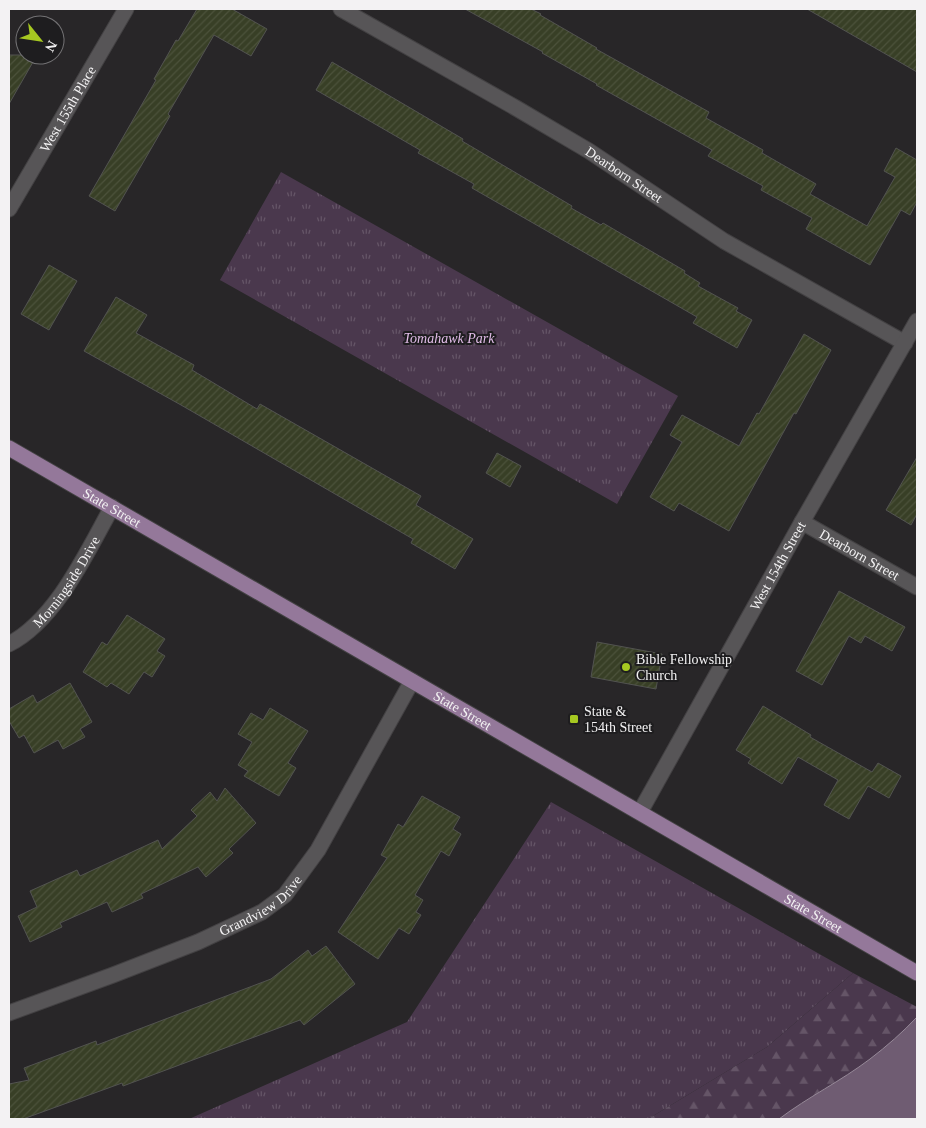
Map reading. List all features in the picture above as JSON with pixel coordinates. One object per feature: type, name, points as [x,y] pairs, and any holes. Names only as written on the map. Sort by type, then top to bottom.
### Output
[{"type":"main road","name":"State Street","points":[[9,448],[917,973]]},
{"type":"street","name":"West 155th Place","points":[[9,210],[126,9]]},
{"type":"street","name":"Dearborn Street","points":[[341,9],[589,151],[724,241],[905,343]]},
{"type":"street","name":"West 154th Street","points":[[640,812],[917,321]]},
{"type":"street","name":"Morningside Drive","points":[[9,644],[20,638],[49,611],[77,571],[112,507]]},
{"type":"street","name":"Dearborn Street","points":[[802,522],[917,588]]},
{"type":"street","name":"Grandview Drive","points":[[9,1013],[198,942],[262,912],[285,895],[318,850],[412,681]]},
{"type":"green space","name":"Tomahawk Park","points":[[281,172],[678,396],[617,504],[220,280]]},
{"type":"green space","points":[[551,802],[853,973],[767,1047],[648,1119],[189,1119],[407,1022]]},
{"type":"green space","points":[[853,973],[917,1007],[917,1017],[912,1023],[859,1067],[779,1119],[648,1119],[767,1047]]},
{"type":"shaded area","points":[[917,1017],[917,1119],[779,1119],[870,1059],[895,1039]]},
{"type":"building","points":[[197,9],[232,9],[267,29],[251,56],[214,35],[115,211],[89,196],[156,80],[154,79],[176,40],[178,41]]},
{"type":"building","points":[[465,9],[531,9],[541,14],[596,49],[709,112],[706,118],[763,150],[762,153],[816,184],[810,194],[867,226],[895,177],[884,171],[896,148],[917,160],[917,202],[910,215],[901,210],[870,265],[806,229],[812,218],[761,190],[763,186],[708,156],[712,150]]},
{"type":"building","points":[[807,9],[917,9],[917,72]]},
{"type":"building","points":[[9,55],[15,55],[15,65],[31,65],[9,104]]},
{"type":"building","points":[[332,62],[463,139],[462,141],[572,206],[571,208],[601,225],[603,223],[685,271],[684,273],[700,283],[698,286],[738,308],[736,311],[752,320],[737,348],[693,323],[697,317],[472,188],[474,184],[418,153],[420,150],[316,90]]},
{"type":"building","points":[[49,265],[77,281],[49,330],[21,314]]},
{"type":"building","points":[[116,297],[147,315],[136,333],[194,365],[192,370],[257,409],[260,404],[421,496],[416,505],[473,539],[455,569],[411,543],[413,539],[84,351]]},
{"type":"building","points":[[804,334],[831,350],[729,531],[679,503],[674,511],[650,497],[682,442],[670,435],[682,415],[739,446]]},
{"type":"building","points":[[497,453],[521,466],[510,487],[486,473]]},
{"type":"building","points":[[917,457],[917,514],[911,525],[886,510]]},
{"type":"building","points":[[839,591],[905,627],[892,651],[865,636],[861,643],[849,636],[822,685],[796,671]]},
{"type":"building","points":[[127,615],[165,639],[157,651],[165,656],[152,677],[144,672],[129,694],[111,683],[107,687],[83,672],[102,642],[107,645]]},
{"type":"building","name":"Bible Fellowship Church","points":[[597,642],[662,654],[656,689],[591,677]]},
{"type":"building","points":[[70,683],[92,722],[80,729],[85,737],[63,749],[58,740],[34,753],[24,735],[19,738],[9,721],[9,709],[33,695],[37,703]]},
{"type":"building","points":[[763,706],[811,735],[810,737],[872,772],[878,763],[901,776],[889,798],[868,786],[849,819],[824,805],[838,780],[798,757],[782,784],[748,763],[751,759],[736,750]]},
{"type":"building","points":[[270,708],[308,731],[288,763],[296,768],[279,796],[244,776],[248,771],[238,765],[252,742],[238,734],[251,713],[263,720]]},
{"type":"building","points":[[225,788],[256,823],[229,849],[233,853],[206,877],[198,867],[141,894],[143,898],[112,912],[107,902],[60,923],[62,927],[30,942],[18,916],[37,907],[30,891],[77,870],[80,876],[158,840],[162,849],[197,816],[191,810],[210,792],[217,801]]},
{"type":"building","points":[[422,796],[460,817],[453,829],[461,834],[449,856],[441,851],[415,895],[423,900],[416,912],[421,915],[409,934],[399,928],[378,959],[338,932],[387,858],[381,855],[398,824],[403,827]]},
{"type":"building","points":[[326,946],[355,984],[304,1025],[300,1020],[123,1086],[122,1083],[23,1119],[9,1119],[9,1084],[29,1080],[24,1068],[96,1041],[97,1045],[271,979],[308,950],[312,956]]},
{"type":"place","name":"Bible Fellowship Church","points":[[626,667]]},
{"type":"place","name":"State & 154th Street","points":[[574,719]]}]
